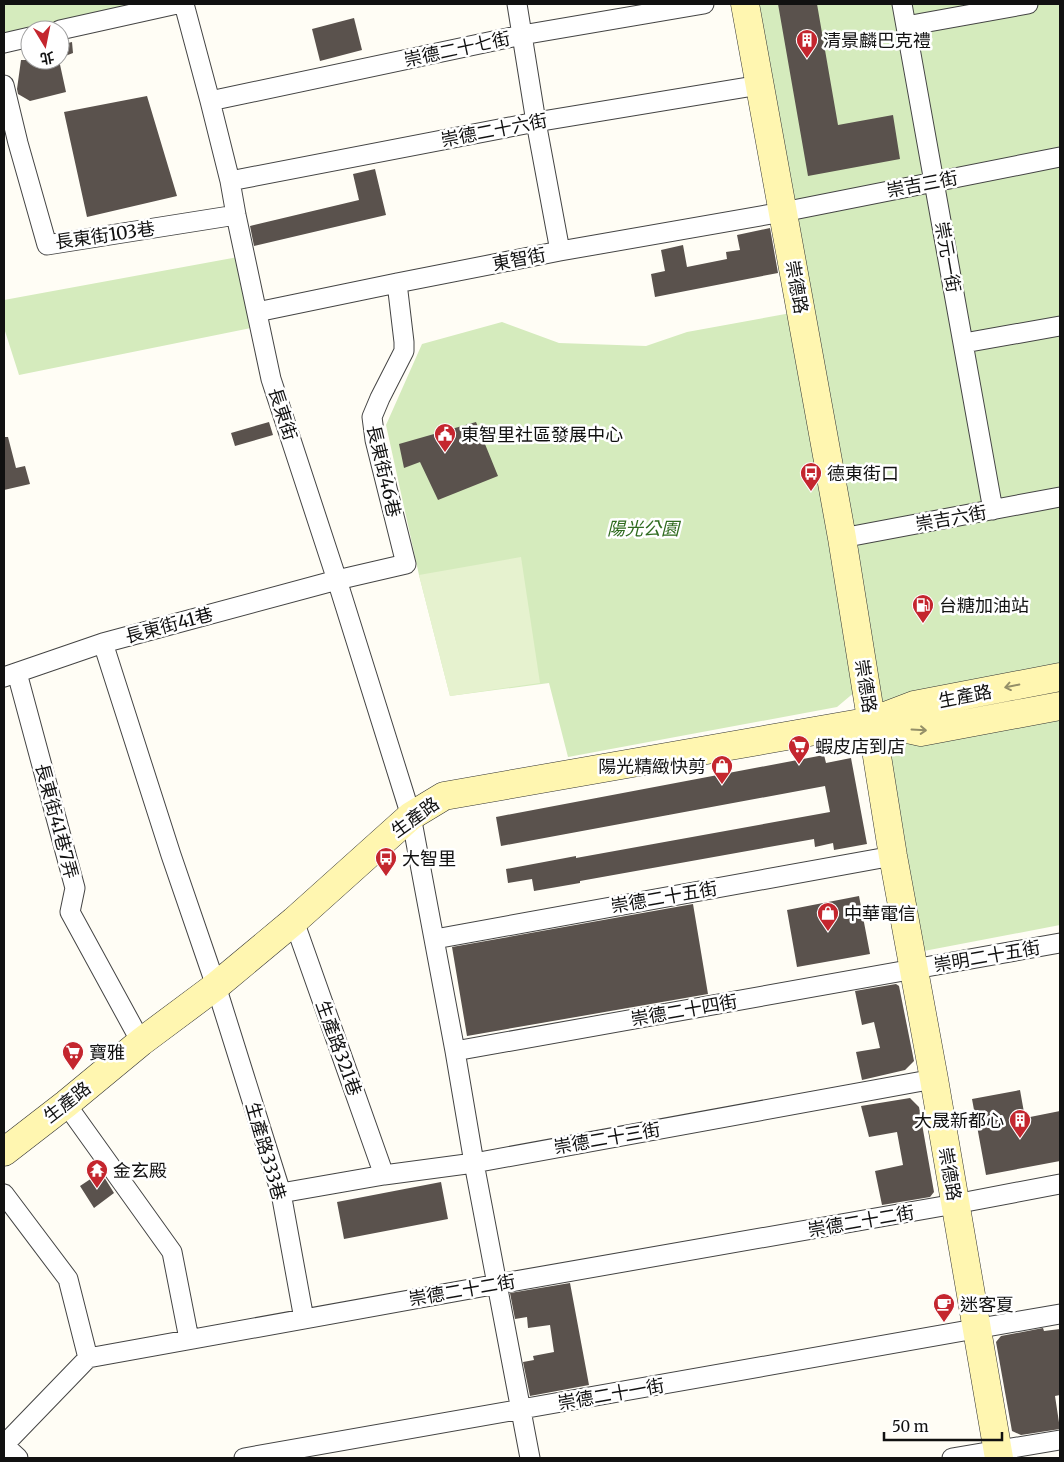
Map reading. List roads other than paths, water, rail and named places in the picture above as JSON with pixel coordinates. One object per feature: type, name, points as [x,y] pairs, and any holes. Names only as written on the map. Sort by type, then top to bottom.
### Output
[{"type":"street","points":[[70,28],[177,4]]},
{"type":"street","name":"長東街","points":[[184,4],[230,181],[271,379],[337,580],[411,816],[530,1458]]},
{"type":"street","points":[[517,4],[536,122],[560,251]]},
{"type":"street","name":"崇德二十七街","points":[[210,101],[522,35],[704,4]]},
{"type":"street","name":"崇德路","points":[[746,4],[842,538],[893,856],[999,1454]]},
{"type":"street","name":"崇元一街","points":[[902,4],[993,510]]},
{"type":"street","points":[[906,26],[1028,4]]},
{"type":"street","points":[[4,43],[20,39]]},
{"type":"street","name":"長東街103巷","points":[[4,85],[18,143],[48,246],[236,215]]},
{"type":"street","name":"崇德二十六街","points":[[230,181],[536,122],[760,85]]},
{"type":"street","name":"崇吉三街","points":[[783,212],[1060,157]]},
{"type":"street","name":"東智街","points":[[257,312],[560,251],[783,212]]},
{"type":"street","name":"長東街46巷","points":[[337,580],[406,564],[375,440],[372,416],[404,352],[397,283]]},
{"type":"street","points":[[964,343],[1060,326]]},
{"type":"street","name":"崇吉六街","points":[[842,538],[1060,497]]},
{"type":"street","name":"長東街41巷","points":[[10,675],[103,643],[337,580]]},
{"type":"street","name":"生產路333巷","points":[[103,643],[216,986],[281,1193],[304,1319]]},
{"type":"street","name":"長東街41巷7弄","points":[[10,675],[75,888],[70,912],[142,1042]]},
{"type":"street","name":"生產路","points":[[4,1152],[142,1042],[216,986],[294,921],[411,816],[444,796],[872,721],[914,705],[1060,677]]},
{"type":"street","name":"生產路","points":[[872,721],[921,732],[1060,706]]},
{"type":"street","name":"崇德二十五街","points":[[435,939],[893,856]]},
{"type":"street","name":"生產路321巷","points":[[294,921],[384,1175]]},
{"type":"street","name":"崇明二十五街","points":[[913,968],[1060,943]]},
{"type":"street","name":"崇德二十四街","points":[[455,1051],[913,968]]},
{"type":"street","name":"崇德二十三街","points":[[281,1193],[384,1175],[474,1163],[934,1080]]},
{"type":"street","points":[[66,1104],[172,1252],[189,1339]]},
{"type":"street","name":"崇德二十二街","points":[[88,1358],[1060,1184]]},
{"type":"street","points":[[4,1194],[68,1279],[88,1358],[4,1445],[18,1458]]},
{"type":"street","name":"崇德二十一街","points":[[244,1458],[1060,1314]]},
{"type":"street","points":[[952,1458],[999,1454],[1060,1440]]},
{"type":"place","name":"清景麟巴克禮","points":[[807,59]]},
{"type":"place","name":"東智里社區發展中心","points":[[445,453]]},
{"type":"place","name":"德東街口","points":[[811,492]]},
{"type":"place","name":"台糖加油站","points":[[923,624]]},
{"type":"place","name":"蝦皮店到店","points":[[799,765]]},
{"type":"place","name":"陽光精緻快剪","points":[[722,785]]},
{"type":"place","name":"大智里","points":[[386,877]]},
{"type":"place","name":"中華電信","points":[[828,932]]},
{"type":"place","name":"寶雅","points":[[73,1071]]},
{"type":"place","name":"大晟新都心","points":[[1020,1139]]},
{"type":"place","name":"金玄殿","points":[[97,1189]]},
{"type":"place","name":"迷客夏","points":[[944,1323]]},
{"type":"park label","name":"陽光公園","points":[[643,528]]}]
